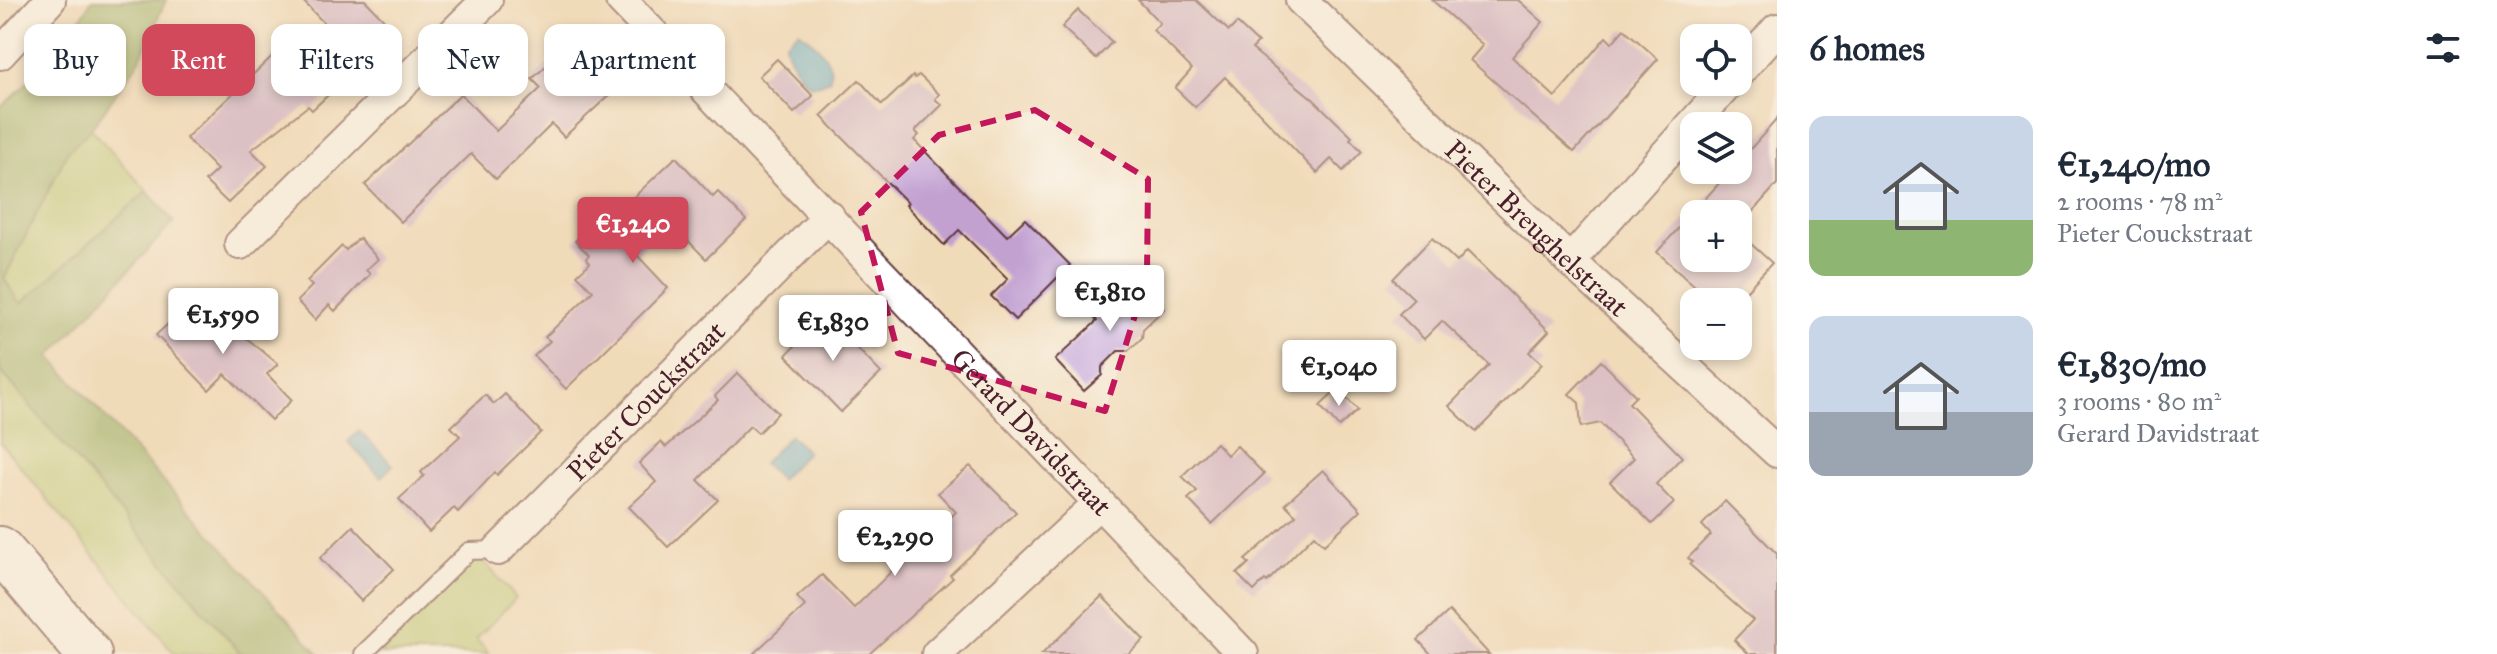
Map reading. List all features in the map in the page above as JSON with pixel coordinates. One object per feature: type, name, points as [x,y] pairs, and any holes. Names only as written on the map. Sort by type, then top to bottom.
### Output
[{"type":"highway","points":[[0,549],[89,654]]},
{"type":"street","points":[[0,54],[50,0]]},
{"type":"street","points":[[240,244],[487,0]]},
{"type":"street","name":"Gerard Davidstraat","points":[[621,0],[1243,654]]},
{"type":"street","name":"Pieter Breughelstraat","points":[[1301,0],[1570,261],[1777,452]]},
{"type":"street","points":[[1752,57],[1777,29]]},
{"type":"street","points":[[1570,261],[1717,96]]},
{"type":"street","name":"Pieter Couckstraat","points":[[498,550],[829,216]]},
{"type":"street","points":[[937,654],[1098,504]]},
{"type":"lane","points":[[363,654],[469,551],[498,550]]},
{"type":"highlighted area","points":[[1035,110],[1148,179],[1147,277],[1105,411],[898,353],[861,212],[939,135]]},
{"type":"green space","points":[[92,0],[166,0],[155,24],[142,24],[142,54],[126,79],[126,24],[77,24]]},
{"type":"green space","points":[[24,85],[24,96],[114,96],[91,129],[68,151],[4,279],[21,304],[147,191],[174,222],[50,356],[319,654],[241,654],[0,370],[0,108]]},
{"type":"green space","points":[[91,129],[147,191],[21,304],[4,279],[68,151]]},
{"type":"green space","points":[[0,370],[241,654],[175,654],[0,442]]},
{"type":"green space","points":[[479,556],[516,598],[476,639],[489,654],[379,654]]},
{"type":"water","points":[[799,31],[827,59],[831,73],[829,80],[809,84],[794,65],[785,43]]},
{"type":"water","points":[[359,431],[393,465],[381,477],[348,442]]},
{"type":"water","points":[[790,435],[807,452],[780,480],[763,463]]},
{"type":"building","points":[[302,0],[365,0],[388,24],[325,24]]},
{"type":"building","points":[[1138,0],[1196,0],[1229,31],[1237,23],[1258,43],[1252,49],[1313,99],[1362,151],[1343,171],[1331,159],[1317,173],[1225,77],[1195,107],[1175,88],[1192,69],[1153,30],[1160,23]]},
{"type":"building","points":[[1432,0],[1518,0],[1543,22],[1512,57],[1555,97],[1606,37],[1612,43],[1624,29],[1658,59],[1574,152],[1470,60],[1483,45]]},
{"type":"building","points":[[1078,10],[1112,42],[1096,59],[1062,27]]},
{"type":"building","points":[[271,57],[271,96],[327,96],[312,110],[308,106],[251,150],[267,166],[228,203],[205,181],[217,170],[186,138],[230,96],[255,96],[255,73]]},
{"type":"building","points":[[777,59],[813,96],[794,113],[759,76]]},
{"type":"building","points":[[544,68],[544,96],[608,96],[564,137],[552,124],[496,179],[471,154],[401,222],[365,185],[459,96],[463,96],[496,131],[541,88],[532,79]]},
{"type":"building","points":[[919,75],[939,94],[935,99],[942,105],[915,131],[919,135],[914,140],[1007,236],[1025,219],[1070,265],[1015,320],[991,296],[1008,279],[959,230],[944,245],[906,205],[908,203],[821,116],[859,80],[882,105],[913,76]]},
{"type":"building","points":[[1777,119],[1777,184],[1752,212],[1752,200],[1704,200],[1718,184],[1752,184],[1752,147]]},
{"type":"building","points":[[676,157],[713,197],[718,192],[746,220],[706,259],[669,221],[636,254],[668,288],[566,389],[534,356],[550,341],[545,337],[593,291],[577,275],[590,263],[586,258],[589,255],[575,241],[608,209],[614,216]]},
{"type":"building","points":[[1680,227],[1680,272],[1752,272],[1752,245],[1772,263],[1749,288],[1697,288],[1657,252]]},
{"type":"building","points":[[359,238],[378,259],[366,270],[370,274],[335,311],[329,305],[315,320],[297,301],[312,286],[307,281],[342,246],[346,250]]},
{"type":"building","points":[[1432,238],[1457,262],[1467,251],[1549,331],[1529,352],[1542,364],[1476,432],[1449,406],[1489,365],[1442,321],[1424,339],[1399,314],[1414,299],[1393,279]]},
{"type":"building","points":[[1133,276],[1164,309],[1143,329],[1142,338],[1128,351],[1118,351],[1102,367],[1102,375],[1084,391],[1055,360],[1097,321],[1092,315]]},
{"type":"building","points":[[197,297],[219,320],[221,317],[278,364],[267,374],[292,400],[271,420],[225,374],[209,390],[156,335]]},
{"type":"building","points":[[824,314],[881,373],[841,412],[786,355],[795,346],[792,344]]},
{"type":"building","points":[[1601,361],[1636,396],[1629,403],[1682,457],[1656,484],[1674,503],[1652,524],[1610,482],[1634,458],[1600,423],[1581,427],[1579,403],[1569,394]]},
{"type":"building","points":[[738,373],[778,413],[758,433],[750,426],[698,480],[718,500],[668,547],[629,507],[656,482],[639,463],[661,442],[666,447],[718,400],[715,396]]},
{"type":"building","points":[[1338,389],[1358,410],[1339,427],[1320,406]]},
{"type":"building","points":[[505,394],[541,432],[497,475],[495,472],[458,512],[454,508],[429,532],[399,499],[424,476],[421,472],[460,436],[451,427],[485,395],[494,404]]},
{"type":"building","points":[[1216,443],[1227,455],[1237,446],[1264,474],[1212,524],[1188,499],[1197,491],[1182,476]]},
{"type":"building","points":[[970,466],[1016,512],[950,575],[953,578],[869,654],[753,654],[805,606],[797,597],[822,575],[854,608],[895,568],[867,536],[883,520],[900,538],[908,530],[922,545],[956,512],[938,493]]},
{"type":"building","points":[[1323,470],[1361,510],[1324,545],[1314,535],[1254,591],[1237,574],[1249,563],[1245,560],[1296,515],[1285,504]]},
{"type":"building","points":[[1725,501],[1777,554],[1777,654],[1749,654],[1734,640],[1753,620],[1689,564],[1692,562],[1688,558],[1711,535],[1702,525]]},
{"type":"building","points":[[353,526],[394,569],[361,601],[320,558]]},
{"type":"building","points":[[1102,596],[1144,640],[1128,654],[1042,654]]},
{"type":"building","points":[[1449,611],[1489,654],[1431,654],[1418,640]]}]
